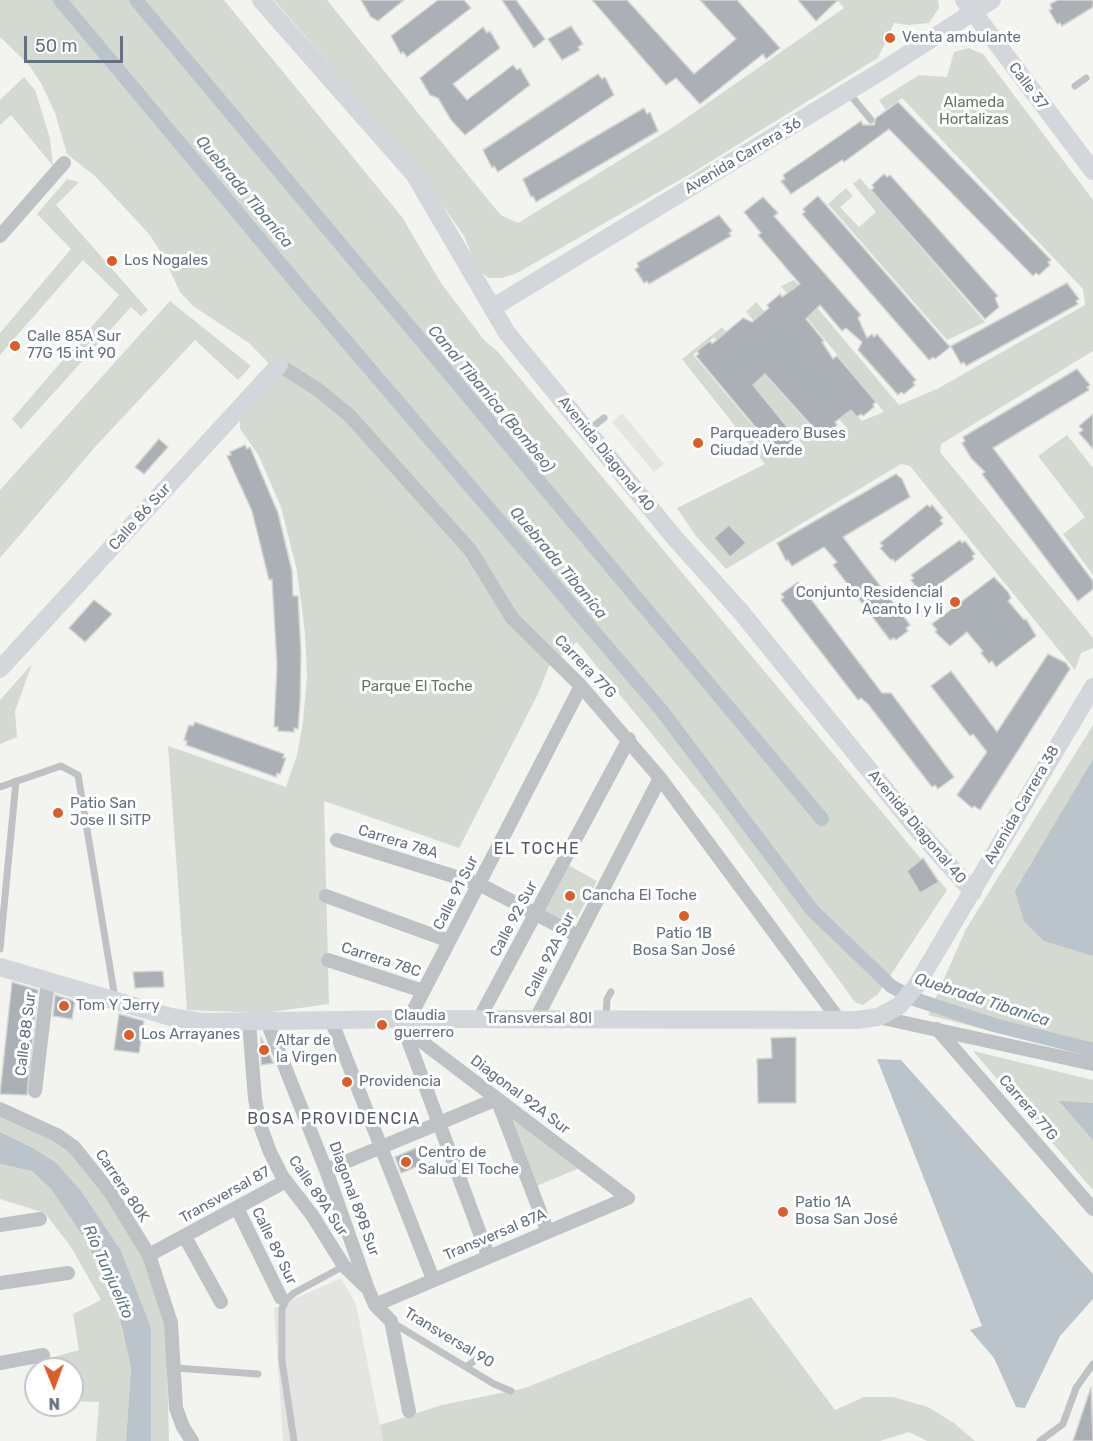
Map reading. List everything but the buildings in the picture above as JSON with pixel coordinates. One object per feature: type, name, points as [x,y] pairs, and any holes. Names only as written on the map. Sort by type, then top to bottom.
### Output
[{"type":"main road","name":"Avenida Diagonal 40","points":[[261,0],[414,174],[507,333],[674,537],[741,612],[917,829],[972,892]]},
{"type":"main road","name":"Avenida Carrera 36","points":[[492,308],[848,92],[969,6],[992,0]]},
{"type":"main road","name":"Calle 37","points":[[969,6],[1093,171]]},
{"type":"main road","name":"Calle 86 Sur","points":[[0,669],[279,365]]},
{"type":"main road","name":"Avenida Carrera 38","points":[[903,1001],[916,986],[1093,687]]},
{"type":"main road","name":"Transversal 80I","points":[[0,967],[171,1017],[203,1022],[331,1020],[401,1022],[479,1019],[537,1021],[839,1020],[878,1017],[903,1001]]},
{"type":"street","points":[[0,236],[64,163]]},
{"type":"street","name":"Carrera 77G","points":[[279,365],[303,379],[349,415],[471,551],[512,618],[581,686],[629,739],[839,1020]]},
{"type":"street","name":"Calle 91 Sur","points":[[401,1022],[423,991],[581,686]]},
{"type":"street","name":"Calle 92 Sur","points":[[479,1019],[629,739]]},
{"type":"street","name":"Calle 92A Sur","points":[[537,1021],[660,778]]},
{"type":"street","name":"Carrera 78A","points":[[337,840],[479,884],[579,936]]},
{"type":"street","points":[[326,896],[449,942]]},
{"type":"street","name":"Carrera 78C","points":[[328,960],[423,991]]},
{"type":"street","name":"Calle 88 Sur","points":[[35,1091],[48,981]]},
{"type":"street","points":[[878,1017],[1093,1064]]},
{"type":"street","points":[[331,1020],[433,1279]]},
{"type":"street","name":"Calle 89A Sur","points":[[249,1022],[251,1070],[260,1125],[270,1152],[286,1181],[312,1215],[344,1266],[368,1289],[375,1305]]},
{"type":"street","name":"Diagonal 89B Sur","points":[[267,1022],[326,1170],[368,1289]]},
{"type":"street","points":[[401,1022],[488,1255]]},
{"type":"street","name":"Diagonal 92A Sur","points":[[401,1022],[497,1099],[628,1198]]},
{"type":"street","name":"Carrera 77G","points":[[937,1029],[1093,1209]]},
{"type":"street","points":[[326,1170],[497,1099],[547,1230]]},
{"type":"street","name":"Carrera 80K","points":[[0,1109],[57,1135],[74,1147],[110,1192],[149,1255],[171,1323],[178,1418],[192,1441]]},
{"type":"street","name":"Transversal 87","points":[[149,1255],[286,1181]]},
{"type":"street","name":"Transversal 87A","points":[[375,1305],[547,1230],[628,1198]]},
{"type":"street","name":"Calle 89 Sur","points":[[237,1208],[281,1298]]},
{"type":"street","points":[[0,1225],[40,1220]]},
{"type":"street","points":[[185,1237],[221,1302]]},
{"type":"street","points":[[0,1282],[68,1273]]},
{"type":"street","name":"Transversal 90","points":[[375,1305],[391,1321]]},
{"type":"street","points":[[391,1321],[409,1411]]},
{"type":"street","points":[[0,1363],[43,1355]]},
{"type":"lane","points":[[1075,86],[1086,78]]},
{"type":"lane","points":[[848,92],[871,120]]},
{"type":"lane","points":[[587,431],[604,418]]},
{"type":"lane","points":[[0,787],[61,766],[78,775],[115,1001]]},
{"type":"lane","points":[[0,949],[16,781]]},
{"type":"lane","points":[[606,1019],[607,999],[611,992]]},
{"type":"lane","points":[[294,1441],[282,1361],[282,1310],[286,1300],[294,1293],[344,1266]]},
{"type":"lane","name":"Transversal 90","points":[[391,1321],[466,1367],[511,1391]]},
{"type":"lane","points":[[466,1367],[477,1359]]},
{"type":"lane","points":[[1040,1441],[1063,1424],[1076,1388],[1093,1364]]},
{"type":"lane","points":[[175,1368],[258,1374]]},
{"type":"shaded area","points":[[622,413],[664,464],[654,472],[612,422]]},
{"type":"shaded area","points":[[341,1278],[356,1304],[383,1441],[283,1441],[274,1308]]},
{"type":"green space","name":"Parque El Toche","points":[[0,0],[224,0],[402,217],[441,283],[484,340],[498,352],[947,890],[878,994],[863,1005],[855,1002],[717,814],[577,642],[549,666],[538,694],[459,848],[324,801],[329,1004],[264,1013],[187,1010],[168,746],[286,787],[297,755],[303,721],[307,677],[305,633],[297,571],[281,507],[258,454],[240,429],[240,419],[281,376],[249,343],[193,306],[180,292],[162,254],[149,234],[96,177],[67,154],[55,113],[41,83],[29,65],[0,37]]},
{"type":"green space","points":[[274,0],[327,0],[489,201],[501,215],[518,223],[672,128],[844,8],[837,0],[938,0],[939,8],[929,23],[908,25],[894,23],[878,58],[692,173],[517,273],[502,278],[488,278],[477,268],[464,236],[408,155]]},
{"type":"green space","name":"Alameda Hortalizas","points":[[968,48],[983,54],[1093,200],[1093,351],[941,444],[940,452],[1093,638],[1093,648],[1081,653],[1075,670],[910,466],[901,464],[726,569],[696,536],[677,508],[765,464],[682,359],[722,327],[822,439],[847,428],[746,312],[756,302],[862,421],[884,412],[781,286],[794,280],[899,405],[937,389],[1085,305],[1083,289],[902,98],[886,110],[879,100],[919,75],[947,77],[954,52]],"holes":[[[714,337],[804,446],[808,445],[779,457],[693,355]]]},
{"type":"green space","points":[[24,77],[35,90],[50,138],[53,166],[11,115],[0,125],[0,100]]},
{"type":"green space","points":[[860,178],[985,322],[947,340],[828,204],[846,188],[853,196],[840,207],[859,227],[876,212],[853,184]]},
{"type":"green space","points":[[67,179],[79,182],[56,205],[148,310],[141,316],[131,307],[21,429],[12,419],[119,295],[83,260],[0,355],[0,333],[71,249],[37,214]]},
{"type":"green space","points":[[170,301],[251,366],[238,380],[195,340],[95,447],[0,558],[0,490]]},
{"type":"green space","points":[[1067,435],[1093,468],[1093,575],[1063,534],[1085,517],[1038,456]]},
{"type":"green space","points":[[32,664],[15,711],[17,737],[0,744],[0,700]]},
{"type":"green space","points":[[1093,725],[1093,1057],[928,1015],[966,929]]},
{"type":"green space","name":"Cancha El Toche","points":[[568,865],[597,881],[572,927],[542,910]]},
{"type":"green space","points":[[973,1051],[1093,1080],[1093,1190]]},
{"type":"green space","points":[[0,1111],[36,1125],[88,1164],[153,1277],[166,1326],[169,1441],[151,1441],[151,1328],[31,1147],[0,1132]]},
{"type":"green space","points":[[504,1113],[582,1167],[534,1187]]},
{"type":"green space","points":[[0,1164],[32,1171],[51,1189],[87,1242],[118,1310],[131,1368],[126,1441],[96,1441],[99,1402],[84,1401],[84,1357],[54,1357],[79,1350],[73,1314],[101,1300],[71,1247],[45,1213],[0,1199]]},
{"type":"green space","points":[[751,1297],[835,1410],[864,1397],[893,1397],[928,1407],[954,1423],[975,1441],[927,1441],[909,1432],[880,1441],[383,1441],[380,1425],[442,1405],[525,1388]]},
{"type":"water","points":[[1093,759],[1093,956],[1044,941],[1024,921],[1015,891]]},
{"type":"water","points":[[877,1059],[901,1060],[1093,1274],[1093,1299],[1060,1336],[1025,1408],[1016,1407],[994,1358],[970,1330],[982,1326]]},
{"type":"water","points":[[1059,1101],[1093,1103],[1093,1140]]},
{"type":"water","name":"Río Tunjuelito","points":[[0,1132],[55,1162],[81,1191],[121,1251],[151,1328],[151,1441],[126,1441],[131,1368],[118,1310],[87,1242],[51,1189],[32,1171],[0,1164]]},
{"type":"waterway","name":"Quebrada Tibaníca","points":[[60,0],[299,286],[662,711],[812,910],[891,986],[914,999],[994,1025],[1093,1050]]},
{"type":"waterway","name":"Canal Tibanica (Bombeo)","points":[[136,0],[822,819]]},
{"type":"place","name":"Venta ambulante","points":[[890,38]]},
{"type":"place","name":"Los Nogales","points":[[112,261]]},
{"type":"place","name":"Calle 85A Sur 77G 15 int 90","points":[[15,346]]},
{"type":"place","name":"Parqueadero Buses Ciudad Verde","points":[[698,443]]},
{"type":"place","name":"Conjunto Residencial Acanto I y Ii","points":[[955,602]]},
{"type":"place","name":"Patio San Jose II SiTP","points":[[58,813]]},
{"type":"place","name":"Cancha El Toche","points":[[570,896]]},
{"type":"place","name":"Patio 1B Bosa San José","points":[[684,916]]},
{"type":"place","name":"Tom Y Jerry","points":[[64,1006]]},
{"type":"place","name":"Claudia guerrero","points":[[382,1025]]},
{"type":"place","name":"Los Arrayanes","points":[[129,1035]]},
{"type":"place","name":"Altar de la Virgen","points":[[264,1050]]},
{"type":"place","name":"Providencia","points":[[347,1082]]},
{"type":"place","name":"Centro de Salud El Toche","points":[[406,1162]]},
{"type":"place","name":"Patio 1A Bosa San José","points":[[783,1212]]},
{"type":"district","name":"EL TOCHE","points":[[537,849]]},
{"type":"district","name":"BOSA PROVIDENCIA","points":[[334,1119]]}]
